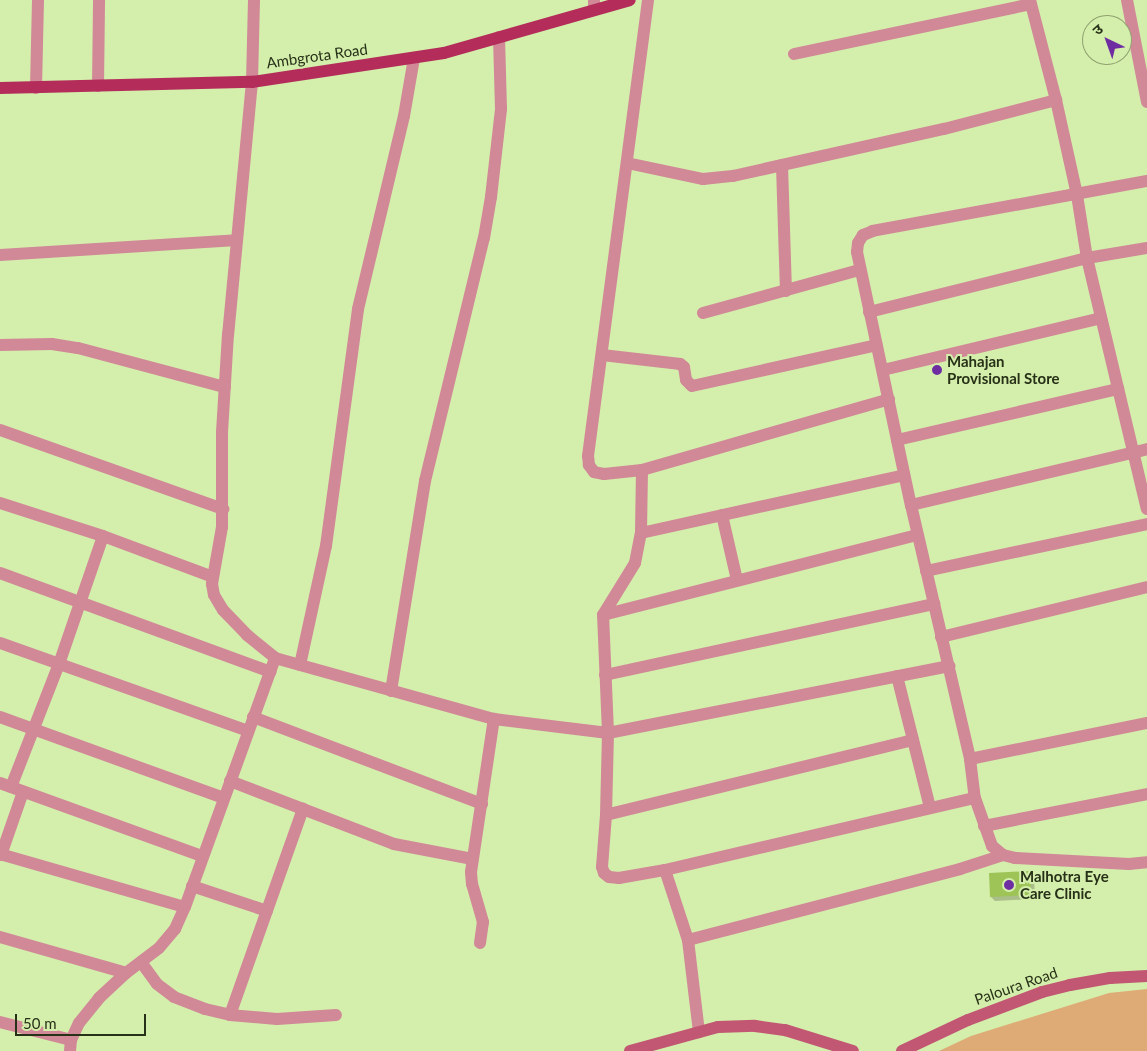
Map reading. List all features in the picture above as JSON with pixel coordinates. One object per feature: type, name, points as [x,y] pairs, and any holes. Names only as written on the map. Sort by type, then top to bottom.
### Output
[{"type":"main road","name":"Ambgrota Road","points":[[0,88],[252,82],[444,53],[499,37],[594,5],[630,0]]},
{"type":"main road","name":"Paloura Road","points":[[902,1051],[968,1020],[1042,992],[1110,978],[1147,976]]},
{"type":"main road","points":[[630,1051],[718,1027],[755,1026],[785,1030],[853,1051]]},
{"type":"street","points":[[36,88],[38,0]]},
{"type":"street","points":[[98,86],[99,0]]},
{"type":"street","points":[[254,0],[252,82],[222,433],[223,509],[213,577],[214,595],[222,610],[275,658],[494,719],[608,733],[948,666]]},
{"type":"street","points":[[648,0],[588,456],[594,472],[604,474],[642,470],[889,400]]},
{"type":"street","points":[[1127,0],[1142,44],[1147,102]]},
{"type":"street","points":[[794,54],[1031,2],[1056,100],[1077,195],[1087,258],[1147,509]]},
{"type":"street","points":[[391,690],[425,481],[484,238],[491,197],[501,109],[499,37]]},
{"type":"street","points":[[300,665],[326,546],[358,309],[404,116],[414,58]]},
{"type":"street","points":[[627,163],[703,179],[733,176],[944,129],[1056,100]]},
{"type":"street","points":[[782,165],[786,291]]},
{"type":"street","points":[[1147,181],[873,231],[863,235],[858,243],[859,270],[970,759],[975,798],[992,846],[1003,854],[1015,858],[1090,862],[1147,862]]},
{"type":"street","points":[[0,255],[237,240]]},
{"type":"street","points":[[869,312],[1087,258],[1147,248]]},
{"type":"street","points":[[703,313],[859,270]]},
{"type":"street","points":[[883,370],[1101,318]]},
{"type":"street","points":[[0,345],[52,344],[78,348],[225,387]]},
{"type":"street","points":[[602,355],[680,364],[684,367],[686,380],[692,386],[876,345]]},
{"type":"street","points":[[897,440],[1118,389]]},
{"type":"street","points":[[0,430],[223,509]]},
{"type":"street","points":[[911,504],[1147,449]]},
{"type":"street","points":[[642,470],[641,533],[635,563],[603,615],[608,733],[606,815],[602,867],[604,873],[609,877],[619,878],[665,870],[975,798]]},
{"type":"street","points":[[641,533],[904,475]]},
{"type":"street","points":[[0,503],[103,536],[213,577]]},
{"type":"street","points":[[722,516],[737,580]]},
{"type":"street","points":[[926,571],[1147,524]]},
{"type":"street","points":[[603,615],[918,534]]},
{"type":"street","points":[[103,536],[59,664],[33,728],[5,785],[202,856]]},
{"type":"street","points":[[0,573],[270,672]]},
{"type":"street","points":[[941,637],[1147,587]]},
{"type":"street","points":[[605,675],[934,604]]},
{"type":"street","points":[[0,643],[248,731]]},
{"type":"street","points":[[0,1022],[71,1046],[79,1023],[99,998],[126,973],[160,948],[175,929],[185,907],[275,658]]},
{"type":"street","points":[[897,676],[930,807]]},
{"type":"street","points":[[0,716],[224,798]]},
{"type":"street","points":[[253,717],[482,804]]},
{"type":"street","points":[[480,943],[483,922],[472,884],[473,859],[494,719]]},
{"type":"street","points":[[970,759],[1147,723]]},
{"type":"street","points":[[606,815],[913,740]]},
{"type":"street","points":[[230,781],[394,844],[473,859]]},
{"type":"street","points":[[24,792],[0,855],[185,907]]},
{"type":"street","points":[[984,826],[1147,794]]},
{"type":"street","points":[[230,1015],[303,809]]},
{"type":"street","points":[[688,940],[960,869],[1003,854]]},
{"type":"street","points":[[665,870],[688,940],[699,1032]]},
{"type":"street","points":[[192,886],[267,911]]},
{"type":"street","points":[[0,937],[126,973]]},
{"type":"street","points":[[141,962],[157,984],[174,997],[205,1009],[230,1015],[277,1019],[336,1015]]},
{"type":"shaded area","points":[[1147,989],[1147,1051],[939,1051],[971,1036],[1109,993]]},
{"type":"building","points":[[1030,871],[1031,895],[990,897],[989,873]]},
{"type":"place","name":"Mahajan Provisional Store","points":[[937,370]]},
{"type":"place","name":"Malhotra Eye Care Clinic","points":[[1009,885]]}]
